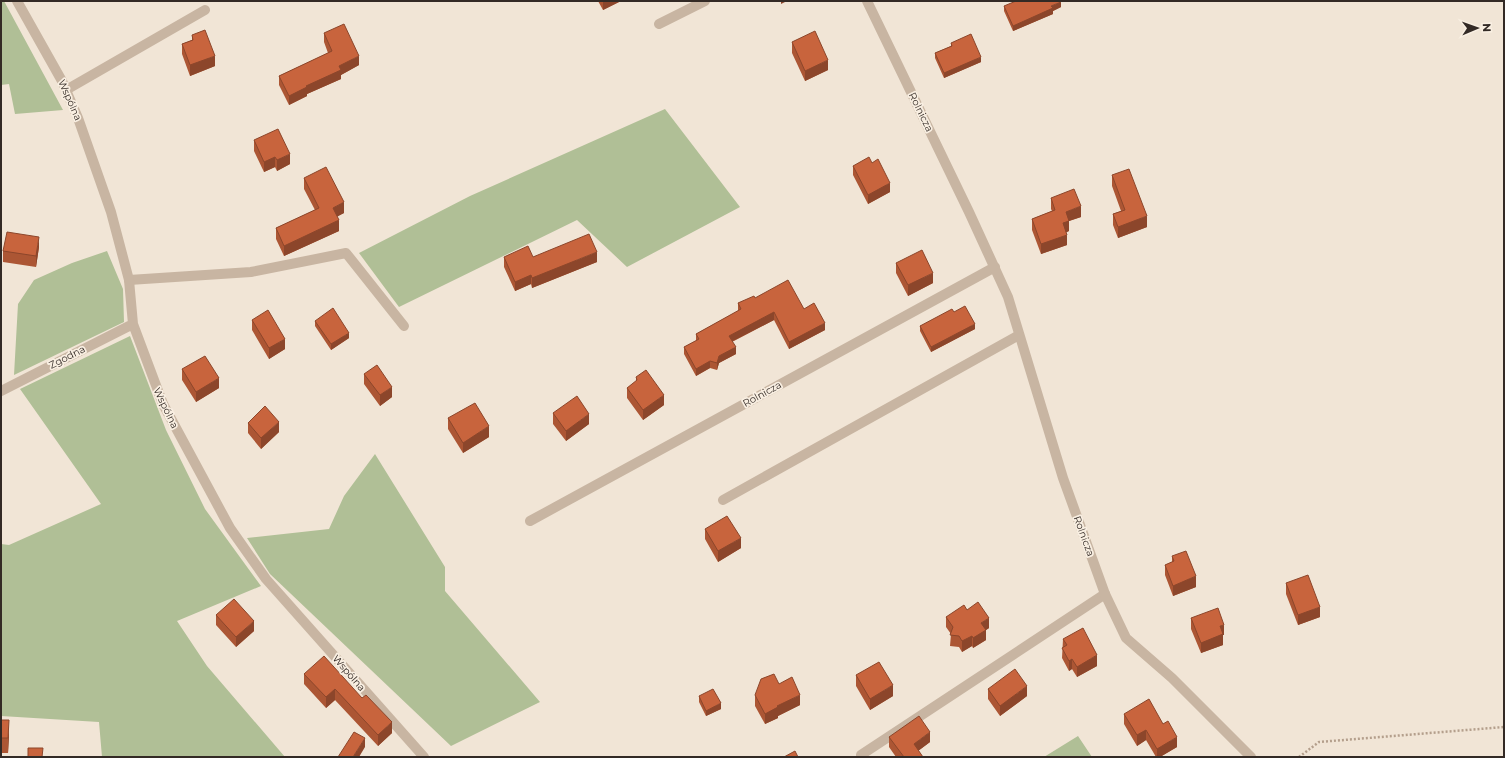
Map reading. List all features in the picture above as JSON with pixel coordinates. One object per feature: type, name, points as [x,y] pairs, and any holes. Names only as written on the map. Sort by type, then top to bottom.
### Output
[{"type":"street","name":"Wspólna","points":[[17,1],[66,90],[78,118],[111,212],[129,280],[133,324],[163,404],[230,528],[266,579],[424,757]]},
{"type":"street","points":[[659,24],[705,1]]},
{"type":"street","name":"Rolnicza","points":[[867,1],[1008,297],[1063,478],[1105,594],[1126,638],[1172,678],[1251,757]]},
{"type":"street","points":[[66,90],[205,10]]},
{"type":"street","points":[[129,280],[251,272],[346,253],[404,326]]},
{"type":"street","name":"Rolnicza","points":[[530,521],[995,268]]},
{"type":"street","name":"Zgodna","points":[[1,391],[133,324]]},
{"type":"street","points":[[723,500],[1019,334]]},
{"type":"street","points":[[861,755],[1105,594]]},
{"type":"path","points":[[1299,757],[1319,742],[1504,727]]},
{"type":"green space","points":[[1,1],[4,1],[63,110],[15,114],[9,84],[1,85]]},
{"type":"green space","points":[[665,109],[740,207],[627,267],[577,220],[399,307],[359,253],[470,196]]},
{"type":"green space","points":[[107,251],[123,289],[124,322],[14,375],[18,304],[34,280],[72,263]]},
{"type":"green space","points":[[130,336],[166,430],[205,509],[261,586],[177,621],[207,666],[285,757],[102,757],[99,722],[1,716],[1,544],[9,545],[101,504],[20,389]]},
{"type":"green space","points":[[375,454],[445,567],[445,591],[540,702],[451,746],[270,574],[247,538],[329,529],[344,496]]},
{"type":"green space","points":[[1078,736],[1092,757],[1044,757]]},
{"type":"building","points":[[1016,1],[1061,2],[1051,6],[1053,8],[1013,26],[1004,6]]},
{"type":"building","points":[[344,24],[359,56],[339,66],[341,70],[306,86],[307,87],[289,96],[279,76],[332,51],[324,33]]},
{"type":"building","points":[[205,30],[215,56],[190,65],[182,44],[193,40],[192,35]]},
{"type":"building","points":[[815,31],[828,60],[805,71],[792,42]]},
{"type":"building","points":[[971,34],[981,57],[944,73],[935,53],[952,46],[951,43]]},
{"type":"building","points":[[278,129],[290,154],[277,160],[275,157],[264,162],[254,140]]},
{"type":"building","points":[[869,157],[872,163],[878,159],[890,183],[868,195],[853,166]]},
{"type":"building","points":[[326,167],[344,202],[333,208],[339,220],[284,246],[276,228],[319,208],[304,178]]},
{"type":"building","points":[[1129,169],[1147,216],[1118,227],[1113,214],[1125,210],[1112,175]]},
{"type":"building","points":[[1074,189],[1081,206],[1066,212],[1069,221],[1063,223],[1067,235],[1041,244],[1032,219],[1055,210],[1051,198]]},
{"type":"building","points":[[7,232],[39,237],[36,256],[3,251]]},
{"type":"building","points":[[589,234],[597,252],[532,278],[531,275],[515,282],[504,257],[528,246],[533,257]]},
{"type":"building","points":[[922,250],[933,273],[908,285],[896,263]]},
{"type":"building","points":[[788,280],[804,309],[814,303],[825,323],[789,342],[774,312],[729,336],[736,347],[719,356],[717,363],[710,361],[696,369],[684,347],[699,339],[696,334],[741,309],[738,303],[754,296],[755,298]]},
{"type":"building","points":[[965,306],[975,324],[931,347],[920,326],[952,309],[954,312]]},
{"type":"building","points":[[333,308],[349,333],[331,344],[315,321]]},
{"type":"building","points":[[268,310],[285,339],[269,348],[252,320]]},
{"type":"building","points":[[205,356],[219,378],[196,392],[182,369]]},
{"type":"building","points":[[377,365],[392,387],[380,395],[364,374]]},
{"type":"building","points":[[646,370],[664,395],[643,410],[627,388],[637,380],[636,377]]},
{"type":"building","points":[[577,396],[589,414],[566,431],[553,413]]},
{"type":"building","points":[[475,403],[489,426],[463,443],[448,418]]},
{"type":"building","points":[[265,406],[279,422],[261,438],[248,423]]},
{"type":"building","points":[[727,516],[741,538],[718,551],[705,529]]},
{"type":"building","points":[[1186,551],[1196,576],[1173,586],[1165,565],[1174,561],[1172,556]]},
{"type":"building","points":[[1308,575],[1320,607],[1298,615],[1286,583]]},
{"type":"building","points":[[234,599],[254,621],[236,637],[216,615]]},
{"type":"building","points":[[978,602],[989,618],[981,623],[986,630],[973,638],[972,636],[962,641],[959,636],[950,635],[953,627],[946,617],[964,605],[967,610]]},
{"type":"building","points":[[1218,608],[1224,625],[1220,626],[1223,634],[1201,643],[1191,618]]},
{"type":"building","points":[[1083,628],[1097,655],[1077,667],[1072,659],[1069,661],[1062,648],[1067,645],[1063,639]]},
{"type":"building","points":[[324,656],[362,698],[366,695],[392,722],[378,735],[335,689],[326,697],[304,674]]},
{"type":"building","points":[[879,662],[893,685],[870,699],[856,675]]},
{"type":"building","points":[[1015,669],[1027,686],[1000,706],[988,689]]},
{"type":"building","points":[[774,674],[779,684],[792,677],[800,695],[777,706],[778,707],[765,714],[755,695],[761,679]]},
{"type":"building","points":[[713,689],[721,703],[706,711],[699,696]]},
{"type":"building","points":[[1149,699],[1163,724],[1168,721],[1177,737],[1157,749],[1146,730],[1137,735],[1124,714]]},
{"type":"building","points":[[919,716],[930,732],[914,744],[923,757],[904,757],[889,737]]},
{"type":"building","points":[[1,720],[9,720],[8,738],[1,738]]},
{"type":"building","points":[[354,732],[365,738],[353,757],[338,757]]},
{"type":"building","points":[[28,748],[43,748],[42,757],[28,757]]},
{"type":"building","points":[[795,751],[798,757],[784,757]]}]
